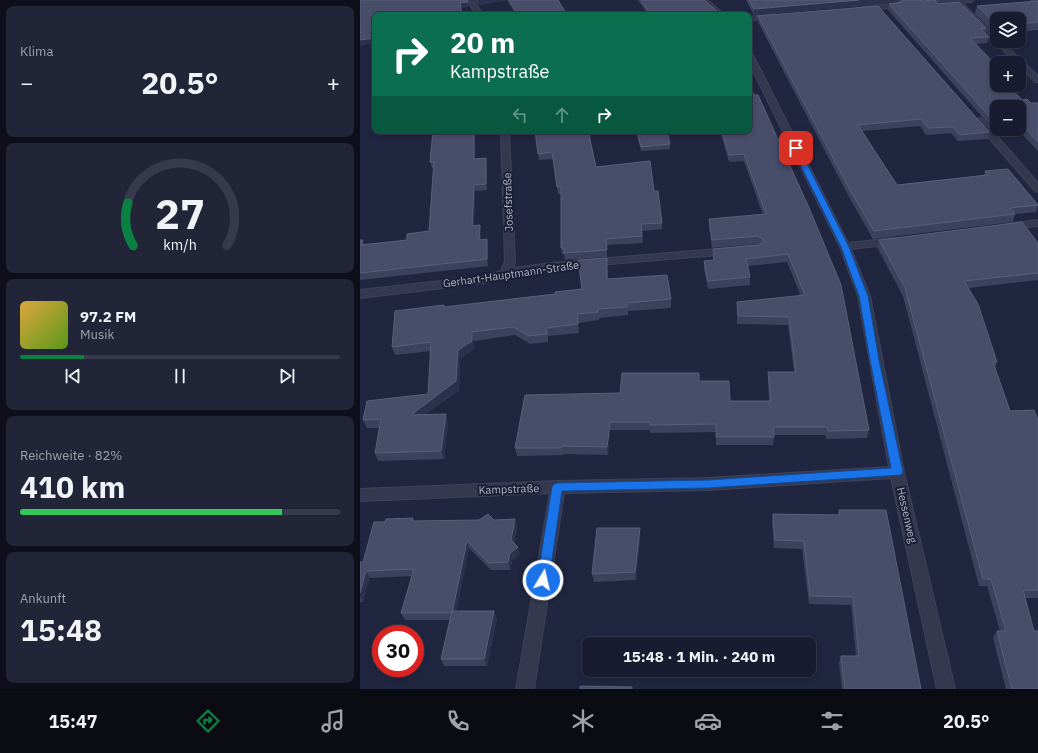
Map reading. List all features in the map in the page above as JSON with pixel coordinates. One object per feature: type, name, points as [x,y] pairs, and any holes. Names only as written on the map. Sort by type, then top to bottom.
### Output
[{"type":"street","points":[[470,0],[478,12]]},
{"type":"street","points":[[703,0],[717,12]]},
{"type":"street","points":[[921,4],[971,0]]},
{"type":"street","points":[[956,1],[990,34]]},
{"type":"street","points":[[856,9],[882,10],[899,6]]},
{"type":"street","points":[[752,19],[780,16]]},
{"type":"street","points":[[1004,48],[1038,80]]},
{"type":"street","name":"Hessenweg","points":[[752,61],[845,247],[864,296],[874,360],[897,472],[946,689]]},
{"type":"street","points":[[971,112],[1038,189]]},
{"type":"street","name":"Josefstraße","points":[[505,134],[510,261],[506,272]]},
{"type":"street","points":[[999,228],[1038,223]]},
{"type":"street","points":[[845,247],[907,239]]},
{"type":"street","name":"Gerhart-Hauptmann-Straße","points":[[360,294],[485,279],[506,272],[551,266],[742,250]]},
{"type":"street","name":"Kampstraße","points":[[360,495],[558,487],[708,484],[897,472]]},
{"type":"street","points":[[525,689],[558,487]]},
{"type":"building","points":[[360,0],[467,0],[468,2],[460,3],[462,12],[372,12],[372,38],[360,40]]},
{"type":"building","points":[[509,0],[558,0],[565,12],[516,12]]},
{"type":"building","points":[[641,0],[704,0],[718,12],[649,12]]},
{"type":"building","points":[[749,0],[859,0],[754,9]]},
{"type":"building","points":[[902,0],[935,0],[938,4],[959,2],[986,28],[981,29],[989,37],[970,38],[990,59],[990,64],[988,64],[990,66],[990,92],[1015,92],[1022,100],[990,100],[990,117],[889,4],[902,2]]},
{"type":"building","points":[[1038,1],[1038,22],[1026,23],[1026,12],[990,12],[990,18],[977,6]]},
{"type":"building","points":[[878,6],[989,132],[960,135],[953,127],[928,128],[921,119],[858,125],[897,185],[988,175],[985,171],[1008,169],[1038,205],[1010,208],[1015,214],[874,231],[850,190],[758,16]]},
{"type":"building","points":[[752,91],[754,95],[758,95],[810,210],[841,285],[869,430],[828,431],[827,427],[773,427],[774,437],[716,437],[716,424],[650,425],[650,422],[610,422],[607,447],[562,446],[561,448],[515,448],[525,395],[620,393],[622,373],[699,373],[699,381],[729,381],[730,401],[771,401],[768,372],[796,372],[789,317],[738,316],[737,302],[805,295],[788,254],[746,259],[750,277],[708,281],[704,261],[714,260],[713,249],[759,245],[765,241],[758,236],[712,240],[709,219],[766,214],[744,154],[729,155],[723,134],[752,134]]},
{"type":"building","points":[[1027,99],[1031,103],[1038,103],[1038,142],[1026,129],[1026,100],[1022,100]]},
{"type":"building","points":[[433,134],[474,134],[474,159],[486,158],[486,184],[474,185],[472,226],[480,225],[479,240],[487,239],[487,259],[360,273],[360,240],[363,240],[362,245],[407,240],[407,234],[429,231],[434,162],[430,162]]},
{"type":"building","points":[[535,134],[589,134],[596,167],[650,161],[654,191],[658,191],[662,223],[641,224],[642,236],[606,239],[607,250],[564,253],[564,248],[561,248],[561,187],[557,187],[552,152],[538,154]]},
{"type":"building","points":[[638,134],[668,134],[670,144],[641,147]]},
{"type":"building","points":[[1022,222],[1038,243],[1038,273],[964,281],[978,304],[997,362],[993,362],[1010,411],[1034,410],[1038,420],[1038,590],[1023,590],[1034,631],[1038,631],[1038,689],[1012,689],[997,631],[1006,631],[991,579],[983,579],[905,288],[879,240]]},
{"type":"building","points":[[607,258],[607,279],[667,275],[671,299],[627,303],[627,307],[598,309],[598,312],[577,314],[578,324],[546,328],[547,334],[529,336],[513,327],[472,332],[472,341],[458,350],[456,381],[411,415],[446,414],[441,451],[375,453],[381,419],[363,420],[367,401],[428,394],[431,342],[392,347],[395,311],[555,294],[555,292],[582,289],[578,260]]},
{"type":"building","points":[[839,510],[886,510],[921,689],[845,689],[841,656],[859,656],[853,597],[810,596],[804,541],[775,540],[773,514],[840,515]]},
{"type":"building","points":[[488,514],[494,520],[515,519],[511,540],[518,547],[510,553],[508,562],[489,563],[467,541],[452,613],[401,613],[414,569],[366,571],[360,593],[360,562],[363,562],[374,522],[385,522],[386,519],[413,518],[412,521],[479,520]]},
{"type":"building","points":[[597,528],[640,528],[635,572],[592,574]]},
{"type":"building","points":[[452,611],[494,611],[484,659],[441,659]]},
{"type":"building","points":[[580,686],[632,687],[632,689],[580,689]]},
{"type":"route","points":[[543,580],[558,487],[708,484],[897,472],[874,360],[864,296],[845,247],[796,148]]}]
